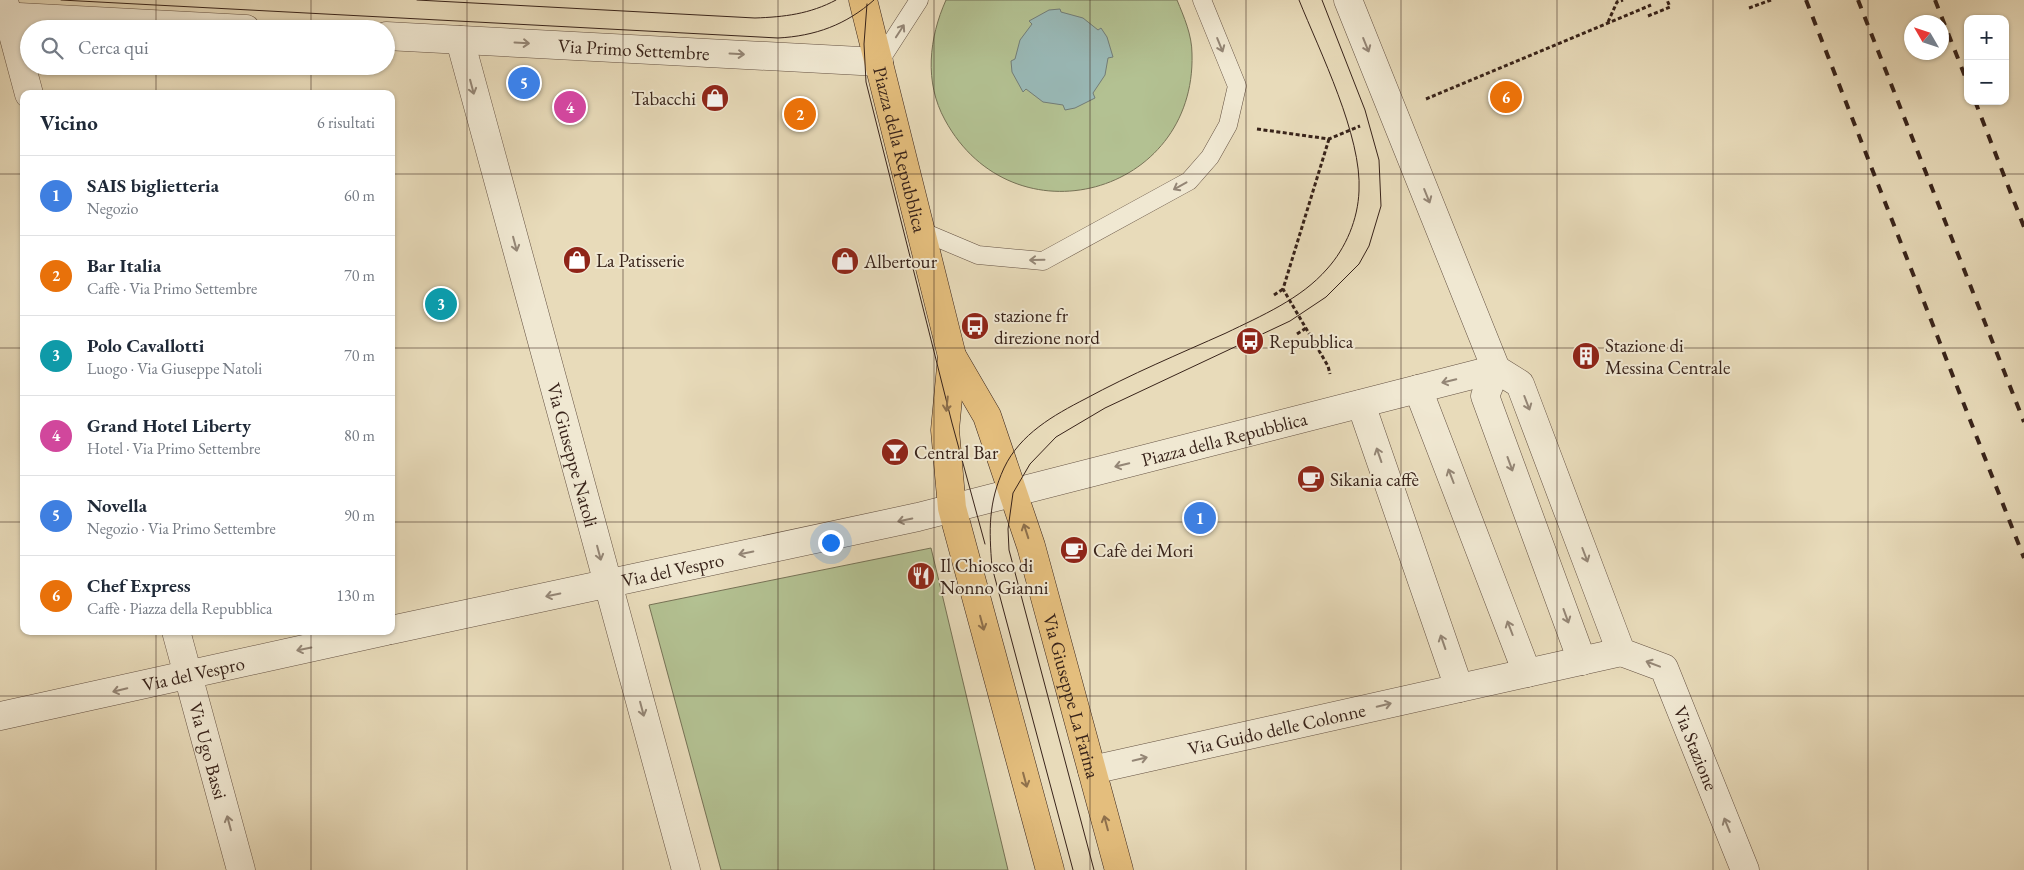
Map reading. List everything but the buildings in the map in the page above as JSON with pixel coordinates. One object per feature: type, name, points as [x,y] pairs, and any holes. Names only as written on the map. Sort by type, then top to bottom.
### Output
[{"type":"main road","name":"Piazza della Repubblica","points":[[863,0],[952,356]]},
{"type":"main road","name":"Via Giuseppe La Farina","points":[[952,356],[987,416],[1014,493],[1031,546],[1119,870]]},
{"type":"main road","points":[[952,356],[945,430],[952,508],[1050,870]]},
{"type":"street","points":[[1348,0],[1496,369],[1520,384],[1621,652]]},
{"type":"street","points":[[20,66],[3,14],[100,20]]},
{"type":"street","name":"Via Primo Settembre","points":[[395,36],[879,62]]},
{"type":"street","name":"Via Giuseppe Natoli","points":[[460,40],[686,870]]},
{"type":"street","points":[[23,75],[28,90]]},
{"type":"street","points":[[1496,369],[1485,396],[1582,661]]},
{"type":"street","name":"Piazza della Repubblica","points":[[952,508],[1496,369]]},
{"type":"street","points":[[1418,389],[1527,673]]},
{"type":"street","points":[[1349,407],[1459,688]]},
{"type":"street","name":"Via del Vespro","points":[[395,629],[952,508]]},
{"type":"street","name":"Via Ugo Bassi","points":[[177,635],[242,870]]},
{"type":"street","name":"Via del Vespro","points":[[0,716],[368,635]]},
{"type":"street","name":"Via Guido delle Colonne","points":[[1092,770],[1621,652]]},
{"type":"street","name":"Via Stazione","points":[[1621,652],[1664,668],[1745,870]]},
{"type":"lane","points":[[879,62],[919,0]]},
{"type":"lane","points":[[921,231],[978,255],[1042,261],[1189,181],[1210,157],[1228,125],[1237,86],[1202,0]]},
{"type":"path","points":[[1607,23],[1617,2],[1622,0]]},
{"type":"path","points":[[1648,16],[1670,7],[1667,0]]},
{"type":"path","points":[[1749,8],[1771,0]]},
{"type":"path","points":[[1616,20],[1651,5]]},
{"type":"path","points":[[1274,295],[1283,289],[1329,139]]},
{"type":"path","points":[[1283,289],[1328,366],[1349,407]]},
{"type":"path","points":[[1297,334],[1306,328]]},
{"type":"green space","points":[[946,0],[1177,0],[1189,33],[1192,54],[1185,102],[1165,141],[1134,170],[1095,187],[1054,191],[1013,182],[975,159],[945,120],[934,91],[931,60],[936,29]]},
{"type":"green space","points":[[931,548],[1008,870],[721,870],[649,605]]},
{"type":"water","points":[[1060,9],[1061,12],[1083,18],[1098,30],[1101,28],[1107,37],[1113,57],[1108,58],[1105,75],[1093,93],[1095,98],[1075,108],[1065,110],[1063,105],[1043,102],[1026,89],[1023,92],[1012,72],[1011,61],[1015,59],[1020,40],[1032,24],[1029,21],[1049,10]]},
{"type":"tram line","points":[[61,0],[778,38],[805,35],[829,28],[852,16],[874,0]]},
{"type":"tram line","points":[[417,0],[755,18],[797,14],[816,9],[836,0]]},
{"type":"tram line","points":[[1073,870],[992,567],[990,529],[995,493],[1004,468],[1019,445],[1028,435],[1050,419],[1120,381],[1226,333],[1280,306],[1317,280],[1340,252],[1350,233],[1356,212],[1359,191],[1358,169],[1354,145],[1338,94],[1299,0]]},
{"type":"tram line","points":[[1094,870],[1009,550],[1008,529],[1013,493],[1030,464],[1056,437],[1105,408],[1290,321],[1326,297],[1359,264],[1369,246],[1381,206],[1379,160],[1365,110],[1322,0]]},
{"type":"tram line","points":[[867,4],[864,44],[866,82],[952,423],[985,544]]},
{"type":"railway","points":[[1806,0],[2024,558]]},
{"type":"railway","points":[[1858,0],[2024,422]]},
{"type":"railway","points":[[1935,0],[1964,74]]},
{"type":"railway","points":[[1977,105],[2024,227]]},
{"type":"place","name":"Novella","points":[[524,83]]},
{"type":"place","name":"Chef Express","points":[[1506,97]]},
{"type":"place","name":"Tabacchi","points":[[715,98]]},
{"type":"place","name":"Grand Hotel Liberty","points":[[570,107]]},
{"type":"place","name":"Bar Italia","points":[[800,114]]},
{"type":"place","name":"La Patisserie","points":[[577,260]]},
{"type":"place","name":"Albertour","points":[[845,261]]},
{"type":"place","name":"Polo Cavallotti","points":[[441,304]]},
{"type":"place","name":"stazione fr direzione nord","points":[[975,326]]},
{"type":"place","name":"Repubblica","points":[[1250,341]]},
{"type":"place","name":"Stazione di Messina Centrale","points":[[1586,356]]},
{"type":"place","name":"Central Bar","points":[[895,452]]},
{"type":"place","name":"Sikania caffè","points":[[1311,479]]},
{"type":"place","name":"SAIS biglietteria","points":[[1200,518]]},
{"type":"place","name":"Cafè dei Mori","points":[[1074,550]]},
{"type":"place","name":"Il Chiosco di Nonno Gianni","points":[[921,576]]}]
